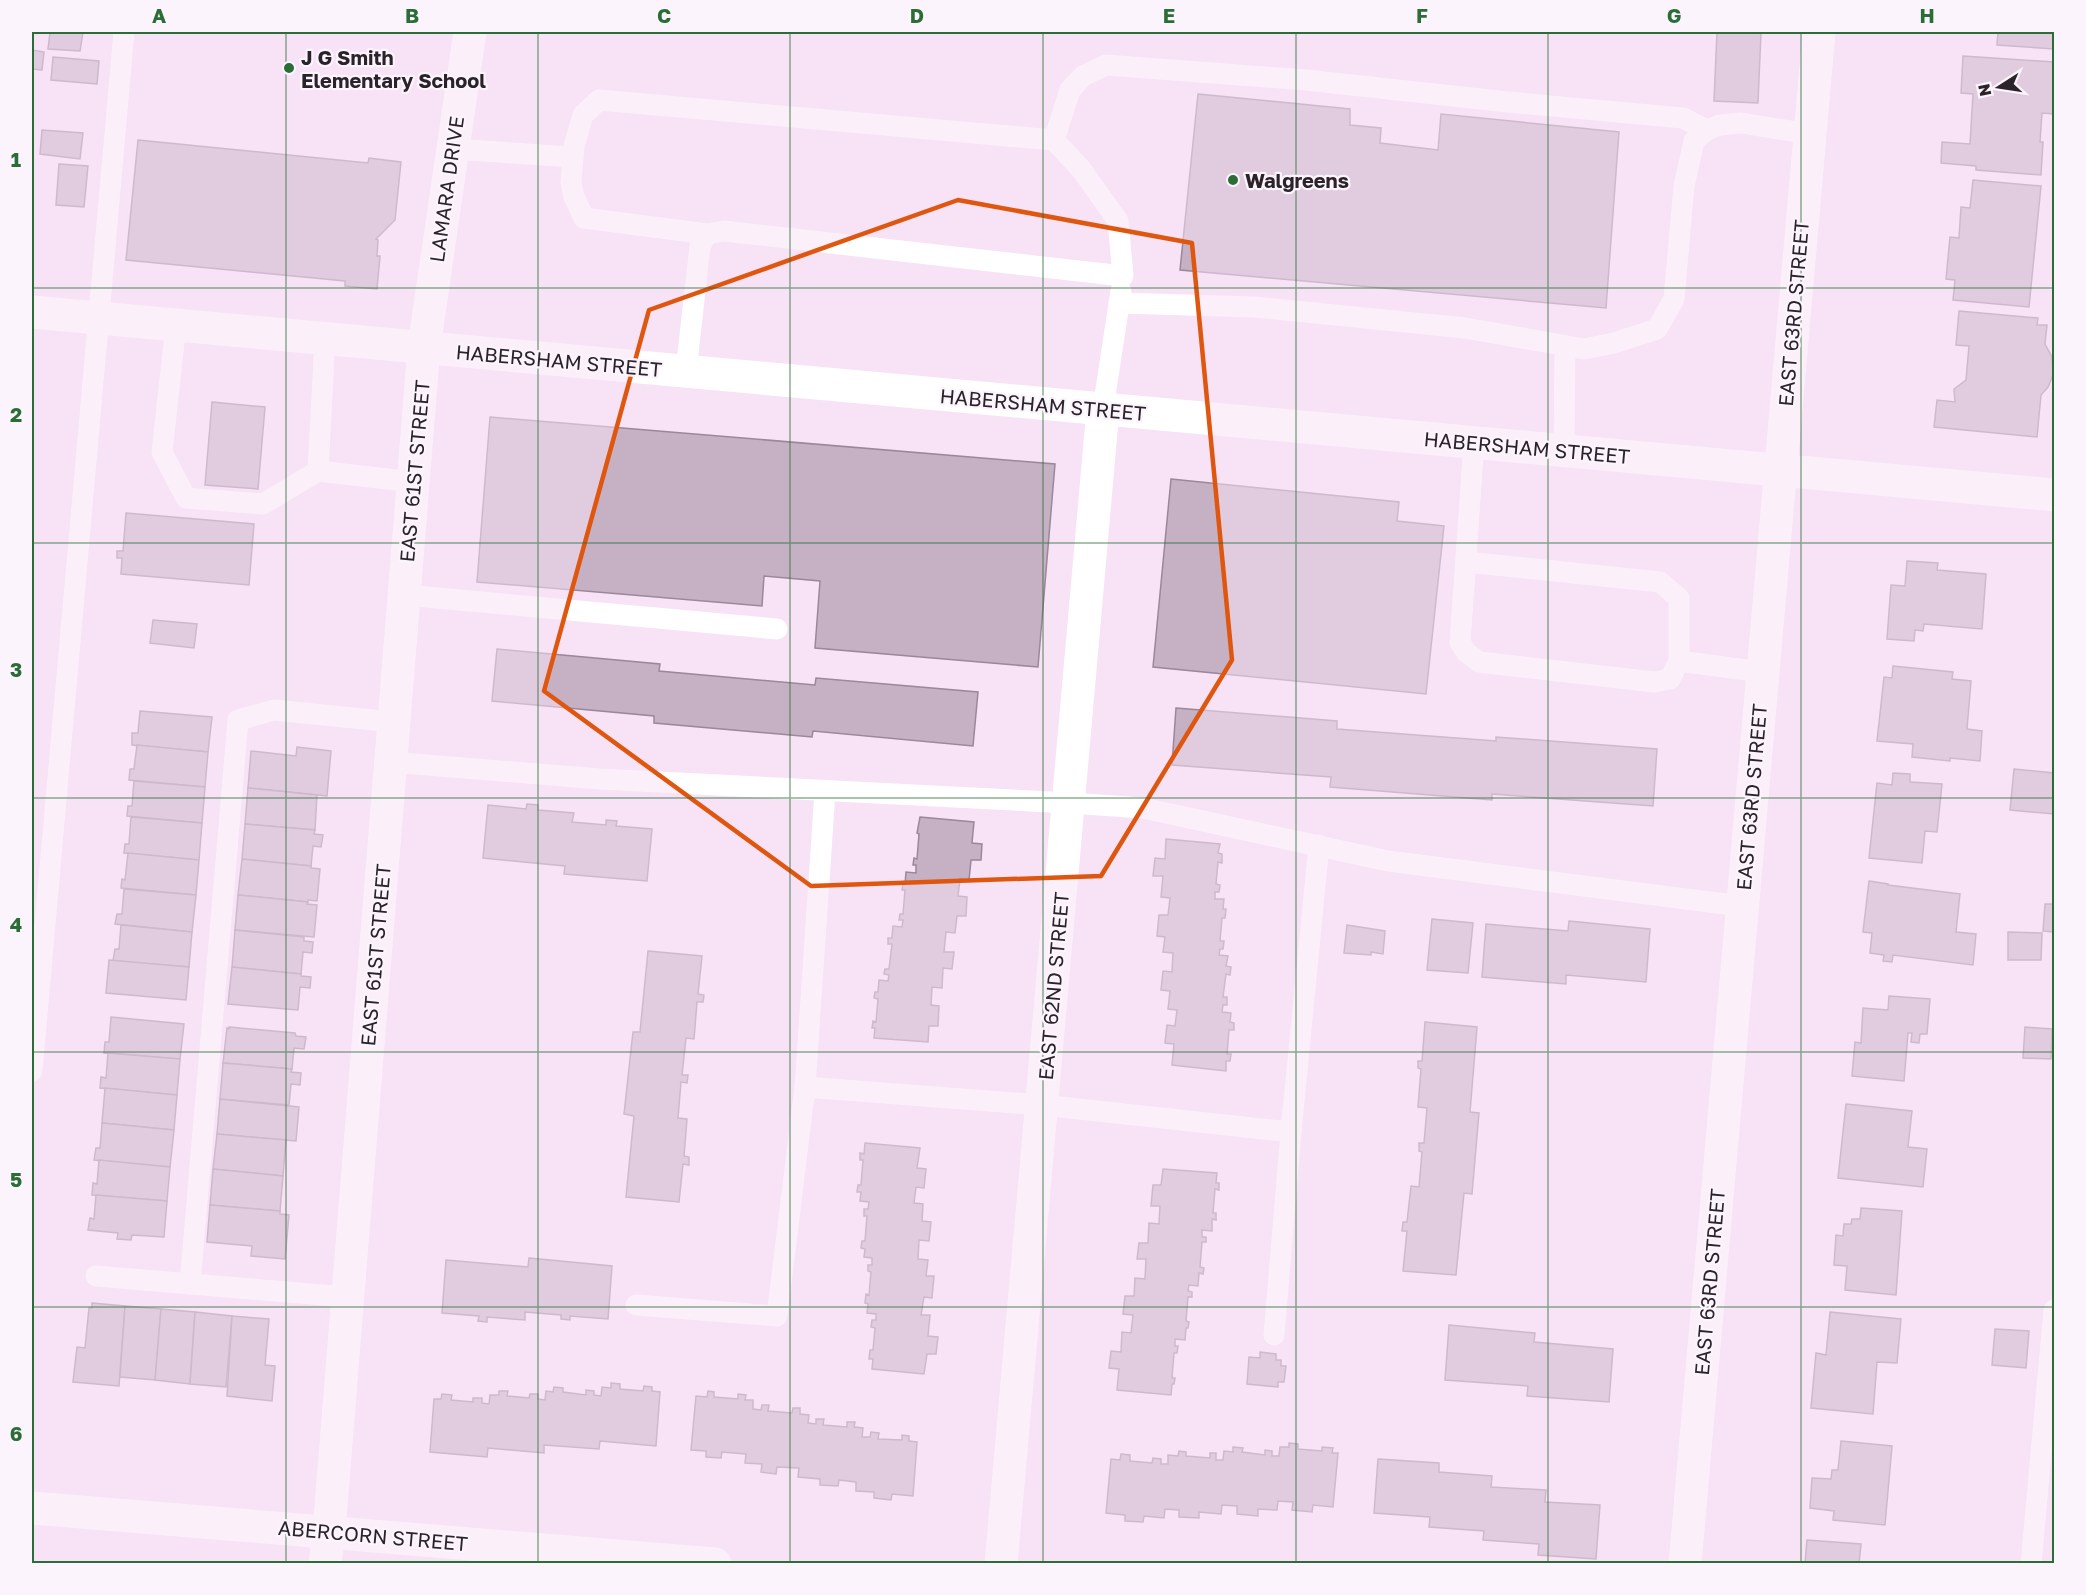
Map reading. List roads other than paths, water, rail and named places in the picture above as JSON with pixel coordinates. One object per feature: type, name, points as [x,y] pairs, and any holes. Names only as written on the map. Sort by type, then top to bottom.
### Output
[{"type":"street","name":"LAMARA DRIVE","points":[[424,347],[470,32]]},
{"type":"street","name":"EAST 63RD STREET","points":[[1685,1563],[1819,32]]},
{"type":"street","name":"HABERSHAM STREET","points":[[32,312],[2055,495]]},
{"type":"street","name":"EAST 61ST STREET","points":[[325,1563],[424,347]]},
{"type":"street","name":"EAST 62ND STREET","points":[[1001,1563],[1103,409]]},
{"type":"street","name":"ABERCORN STREET","points":[[32,1508],[715,1563]]},
{"type":"lane","points":[[32,1071],[124,32]]},
{"type":"lane","points":[[1054,140],[1070,90],[1083,76],[1106,65],[1340,83],[1508,102],[1683,118],[1707,130]]},
{"type":"lane","points":[[1103,409],[1123,276],[1119,221],[1081,169],[1054,140],[599,100],[583,115],[574,146],[571,182],[574,197],[584,218],[707,234],[724,231],[1123,276]]},
{"type":"lane","points":[[1119,303],[1254,307],[1465,328],[1584,349],[1614,343],[1657,329],[1674,299],[1684,186],[1694,141],[1707,130],[1720,125],[1741,123],[1809,134]]},
{"type":"lane","points":[[452,149],[573,157]]},
{"type":"lane","points":[[686,371],[700,246],[707,234]]},
{"type":"lane","points":[[176,325],[162,452],[186,498],[263,504],[318,471],[413,482]]},
{"type":"lane","points":[[318,471],[325,339]]},
{"type":"lane","points":[[1563,451],[1565,346]]},
{"type":"lane","points":[[1467,562],[1660,582],[1678,598],[1679,661],[1670,679],[1654,682],[1479,662],[1466,652],[1460,642],[1474,442]]},
{"type":"lane","points":[[404,596],[777,629]]},
{"type":"lane","points":[[1679,661],[1762,672]]},
{"type":"lane","points":[[190,1284],[238,720],[274,710],[393,722]]},
{"type":"lane","points":[[390,762],[600,779],[825,792],[1070,802],[1143,808],[1389,861],[1741,906]]},
{"type":"lane","points":[[636,1305],[777,1316],[804,1087],[825,792]]},
{"type":"lane","points":[[1274,1335],[1319,845]]},
{"type":"lane","points":[[804,1087],[1042,1105],[1291,1132]]},
{"type":"lane","points":[[96,1276],[347,1297]]},
{"type":"lane","points":[[2031,1563],[2055,1310]]},
{"type":"place","name":"J G Smith Elementary School","points":[[289,68]]},
{"type":"place","name":"Walgreens","points":[[1233,180]]}]
